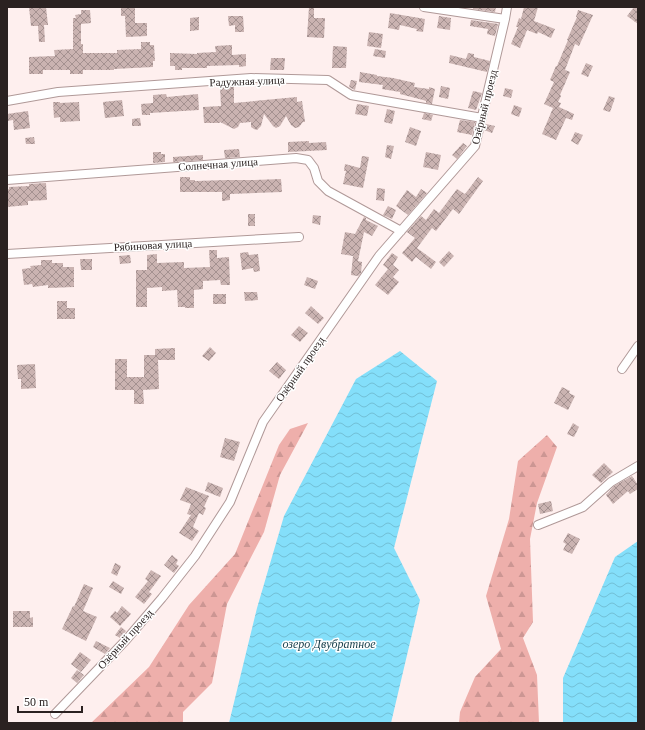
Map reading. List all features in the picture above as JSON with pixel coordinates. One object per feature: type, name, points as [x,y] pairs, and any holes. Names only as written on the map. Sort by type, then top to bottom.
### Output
[{"type":"street","points":[[424,7],[505,19]]},
{"type":"street","name":"Озёрный проезд","points":[[55,714],[131,634],[195,556],[230,502],[263,422],[375,263],[475,146],[507,7]]},
{"type":"street","name":"Радужная улица","points":[[7,101],[58,92],[251,78],[328,80],[351,95],[482,118]]},
{"type":"street","name":"Солнечная улица","points":[[7,180],[296,158],[308,160],[314,168],[318,181],[328,192],[401,231]]},
{"type":"street","name":"Рябиновая улица","points":[[7,254],[299,237]]},
{"type":"street","points":[[622,369],[638,346]]},
{"type":"street","points":[[538,525],[583,507],[611,482],[638,466]]},
{"type":"green space","points":[[308,423],[280,475],[264,532],[227,604],[212,683],[183,712],[183,723],[91,723],[149,667],[189,605],[235,554],[279,445],[290,429]]},
{"type":"green space","points":[[547,435],[557,447],[537,503],[530,539],[533,622],[523,638],[537,675],[539,723],[459,723],[460,712],[475,677],[501,649],[486,596],[509,519],[518,461]]},
{"type":"water","name":"озеро Двубратное","points":[[400,351],[437,381],[394,548],[420,600],[391,723],[229,723],[257,608],[284,516],[356,379]]},
{"type":"water","points":[[638,541],[638,723],[563,723],[563,678],[615,557]]},
{"type":"building","points":[[29,7],[46,7],[48,25],[44,25],[45,42],[39,42],[38,26],[31,26]]},
{"type":"building","points":[[121,7],[135,7],[135,23],[147,23],[147,36],[126,37],[125,16],[121,16]]},
{"type":"building","points":[[309,7],[314,7],[314,18],[325,18],[324,38],[307,37]]},
{"type":"building","points":[[473,7],[496,7],[495,12],[473,9]]},
{"type":"building","points":[[524,7],[538,7],[534,21],[555,29],[551,38],[538,32],[537,34],[527,30],[520,48],[511,44]]},
{"type":"building","points":[[634,7],[638,7],[638,24],[627,16]]},
{"type":"building","points":[[81,10],[90,10],[91,23],[81,24],[81,44],[83,44],[83,53],[117,53],[117,50],[141,49],[141,42],[150,42],[150,45],[154,45],[155,61],[153,61],[153,67],[114,70],[83,70],[83,74],[70,74],[70,70],[43,70],[43,74],[29,74],[29,57],[55,56],[54,50],[73,49],[73,18],[76,18],[75,15],[81,14]]},
{"type":"building","points":[[578,10],[593,15],[579,46],[575,44],[565,70],[570,72],[560,95],[561,96],[558,102],[561,103],[559,107],[574,114],[572,120],[566,118],[556,140],[542,134],[553,108],[544,104],[554,82],[550,80],[568,40],[577,17]]},
{"type":"building","points":[[390,13],[425,19],[423,32],[400,25],[399,30],[388,28]]},
{"type":"building","points":[[228,16],[243,16],[244,32],[235,32],[235,25],[229,26]]},
{"type":"building","points":[[439,16],[451,18],[450,30],[437,28]]},
{"type":"building","points":[[199,17],[199,30],[190,31],[190,18]]},
{"type":"building","points":[[471,20],[498,24],[495,36],[487,34],[488,29],[470,26]]},
{"type":"building","points":[[369,32],[383,34],[381,48],[367,46]]},
{"type":"building","points":[[232,45],[232,55],[246,54],[246,66],[207,66],[207,68],[182,68],[182,70],[175,70],[175,66],[170,66],[170,53],[197,54],[216,52],[215,46]]},
{"type":"building","points":[[333,46],[347,47],[346,68],[332,68]]},
{"type":"building","points":[[375,49],[386,51],[385,58],[373,56]]},
{"type":"building","points":[[468,53],[474,54],[474,57],[490,61],[487,72],[449,63],[450,55],[466,59]]},
{"type":"building","points":[[271,58],[285,58],[284,70],[270,70]]},
{"type":"building","points":[[586,63],[593,66],[588,77],[581,74]]},
{"type":"building","points":[[360,72],[415,83],[414,87],[429,89],[429,87],[435,89],[432,104],[400,94],[400,92],[382,89],[383,85],[359,82]]},
{"type":"building","points":[[351,80],[357,81],[355,90],[349,87]]},
{"type":"building","points":[[234,85],[234,103],[297,97],[297,102],[302,101],[305,122],[303,122],[299,127],[295,128],[291,125],[286,116],[280,126],[276,128],[264,114],[261,126],[257,130],[251,127],[251,122],[240,123],[238,127],[234,129],[220,122],[204,123],[203,107],[221,106],[220,86]]},
{"type":"building","points":[[441,86],[450,88],[448,99],[439,97]]},
{"type":"building","points":[[505,88],[513,90],[511,98],[503,96]]},
{"type":"building","points":[[473,91],[482,93],[476,110],[468,108]]},
{"type":"building","points":[[166,94],[167,97],[198,94],[199,110],[150,113],[150,115],[142,115],[141,104],[153,103],[153,95]]},
{"type":"building","points":[[609,96],[615,98],[610,112],[603,110]]},
{"type":"building","points":[[122,100],[124,116],[105,118],[103,102]]},
{"type":"building","points":[[53,102],[79,102],[80,121],[60,122],[60,117],[54,118]]},
{"type":"building","points":[[357,104],[369,106],[367,116],[355,114]]},
{"type":"building","points":[[514,105],[522,108],[519,117],[511,114]]},
{"type":"building","points":[[387,109],[395,111],[392,124],[384,122]]},
{"type":"building","points":[[28,111],[30,128],[14,130],[13,120],[7,121],[7,114]]},
{"type":"building","points":[[424,113],[433,115],[431,121],[422,119]]},
{"type":"building","points":[[140,118],[141,126],[132,126],[132,119]]},
{"type":"building","points":[[460,120],[475,122],[472,135],[457,132]]},
{"type":"building","points":[[486,124],[495,126],[492,133],[484,130]]},
{"type":"building","points":[[410,127],[421,131],[416,146],[405,142]]},
{"type":"building","points":[[575,132],[583,135],[578,145],[571,141]]},
{"type":"building","points":[[34,137],[35,144],[26,144],[25,138]]},
{"type":"building","points":[[309,141],[309,143],[326,142],[327,150],[288,152],[288,142]]},
{"type":"building","points":[[463,143],[467,146],[457,159],[452,155]]},
{"type":"building","points":[[387,145],[394,146],[391,159],[385,157]]},
{"type":"building","points":[[239,149],[240,157],[225,158],[224,150]]},
{"type":"building","points":[[153,152],[161,152],[161,154],[165,154],[165,162],[153,163]]},
{"type":"building","points":[[426,152],[441,155],[438,170],[423,167]]},
{"type":"building","points":[[203,155],[203,160],[173,162],[173,157]]},
{"type":"building","points":[[362,156],[369,157],[363,188],[343,184],[346,171],[344,171],[345,164],[360,168]]},
{"type":"building","points":[[180,177],[190,177],[190,180],[195,181],[281,179],[282,192],[230,194],[230,200],[222,201],[222,192],[180,192]]},
{"type":"building","points":[[478,177],[483,181],[459,214],[453,209],[436,231],[432,228],[417,248],[436,262],[431,269],[416,257],[412,262],[402,253],[415,238],[407,232],[421,216],[426,220],[434,209],[439,213],[457,189],[465,194]]},
{"type":"building","points":[[46,183],[47,200],[28,201],[28,205],[7,207],[7,190],[9,187]]},
{"type":"building","points":[[377,188],[385,189],[384,201],[376,200]]},
{"type":"building","points":[[421,189],[427,193],[408,215],[396,206],[407,190],[416,197]]},
{"type":"building","points":[[388,206],[396,210],[392,219],[383,215]]},
{"type":"building","points":[[248,214],[255,214],[255,226],[248,226]]},
{"type":"building","points":[[313,215],[321,216],[320,225],[312,223]]},
{"type":"building","points":[[364,217],[366,220],[378,226],[372,236],[364,232],[358,261],[362,262],[361,273],[358,276],[351,275],[353,256],[341,254],[345,232],[355,234]]},
{"type":"building","points":[[209,250],[217,250],[217,258],[229,257],[230,285],[221,285],[220,280],[203,281],[203,289],[194,290],[194,308],[178,307],[177,290],[162,291],[162,287],[147,288],[147,307],[136,307],[136,270],[147,270],[147,255],[157,254],[157,263],[184,262],[184,268],[210,267]]},
{"type":"building","points":[[449,251],[454,256],[444,267],[439,262]]},
{"type":"building","points":[[248,252],[249,255],[258,254],[260,271],[254,272],[253,268],[242,270],[240,253]]},
{"type":"building","points":[[392,253],[398,257],[393,265],[399,270],[393,277],[399,282],[388,295],[375,285],[388,269],[383,265]]},
{"type":"building","points":[[130,255],[131,263],[120,264],[119,256]]},
{"type":"building","points":[[80,259],[92,259],[92,270],[81,270]]},
{"type":"building","points":[[41,260],[52,260],[52,263],[63,263],[63,267],[74,267],[74,287],[48,288],[48,285],[33,287],[32,284],[24,285],[22,269],[31,268],[30,266],[41,265]]},
{"type":"building","points":[[307,277],[318,281],[315,289],[304,285]]},
{"type":"building","points":[[244,292],[257,292],[258,300],[245,301]]},
{"type":"building","points":[[213,294],[226,294],[226,304],[213,304]]},
{"type":"building","points":[[57,301],[67,301],[67,308],[75,308],[75,319],[57,319]]},
{"type":"building","points":[[311,306],[324,318],[318,324],[305,313]]},
{"type":"building","points":[[299,326],[308,333],[300,342],[291,335]]},
{"type":"building","points":[[210,347],[216,353],[209,361],[202,356]]},
{"type":"building","points":[[175,348],[175,360],[158,360],[159,389],[143,390],[144,404],[134,404],[134,390],[115,390],[115,359],[127,359],[127,377],[144,377],[144,355],[155,355],[155,349]]},
{"type":"building","points":[[277,362],[286,370],[279,379],[269,371]]},
{"type":"building","points":[[35,364],[36,388],[21,389],[21,379],[18,379],[17,365]]},
{"type":"building","points":[[562,387],[570,391],[569,393],[575,396],[568,410],[554,403]]},
{"type":"building","points":[[573,423],[579,427],[574,437],[567,434]]},
{"type":"building","points":[[225,438],[240,442],[234,461],[220,457]]},
{"type":"building","points":[[604,463],[613,472],[601,483],[592,475]]},
{"type":"building","points":[[632,476],[638,485],[638,489],[630,494],[628,491],[613,504],[606,495],[614,486]]},
{"type":"building","points":[[208,482],[223,488],[220,497],[205,491]]},
{"type":"building","points":[[186,487],[209,496],[204,507],[206,508],[203,515],[199,513],[193,527],[199,531],[192,541],[179,533],[191,515],[187,514],[191,504],[180,500]]},
{"type":"building","points":[[551,501],[553,511],[540,514],[538,504]]},
{"type":"building","points":[[568,533],[580,539],[572,554],[563,550],[566,544],[563,542]]},
{"type":"building","points":[[172,555],[178,560],[176,564],[179,566],[174,573],[164,565]]},
{"type":"building","points":[[115,563],[121,566],[117,576],[111,573]]},
{"type":"building","points":[[151,570],[161,576],[149,592],[152,594],[144,604],[135,597],[148,581],[145,579]]},
{"type":"building","points":[[113,581],[124,588],[121,594],[109,587]]},
{"type":"building","points":[[84,584],[93,588],[83,611],[97,617],[86,641],[62,629]]},
{"type":"building","points":[[122,606],[131,614],[120,626],[110,617],[115,611],[117,613]]},
{"type":"building","points":[[13,611],[30,611],[30,618],[33,617],[33,627],[13,627]]},
{"type":"building","points":[[121,627],[126,631],[120,638],[115,635]]},
{"type":"building","points":[[96,641],[110,648],[105,654],[93,647]]},
{"type":"building","points":[[80,652],[91,660],[81,672],[71,664]]},
{"type":"building","points":[[77,670],[84,675],[77,683],[71,678]]}]
